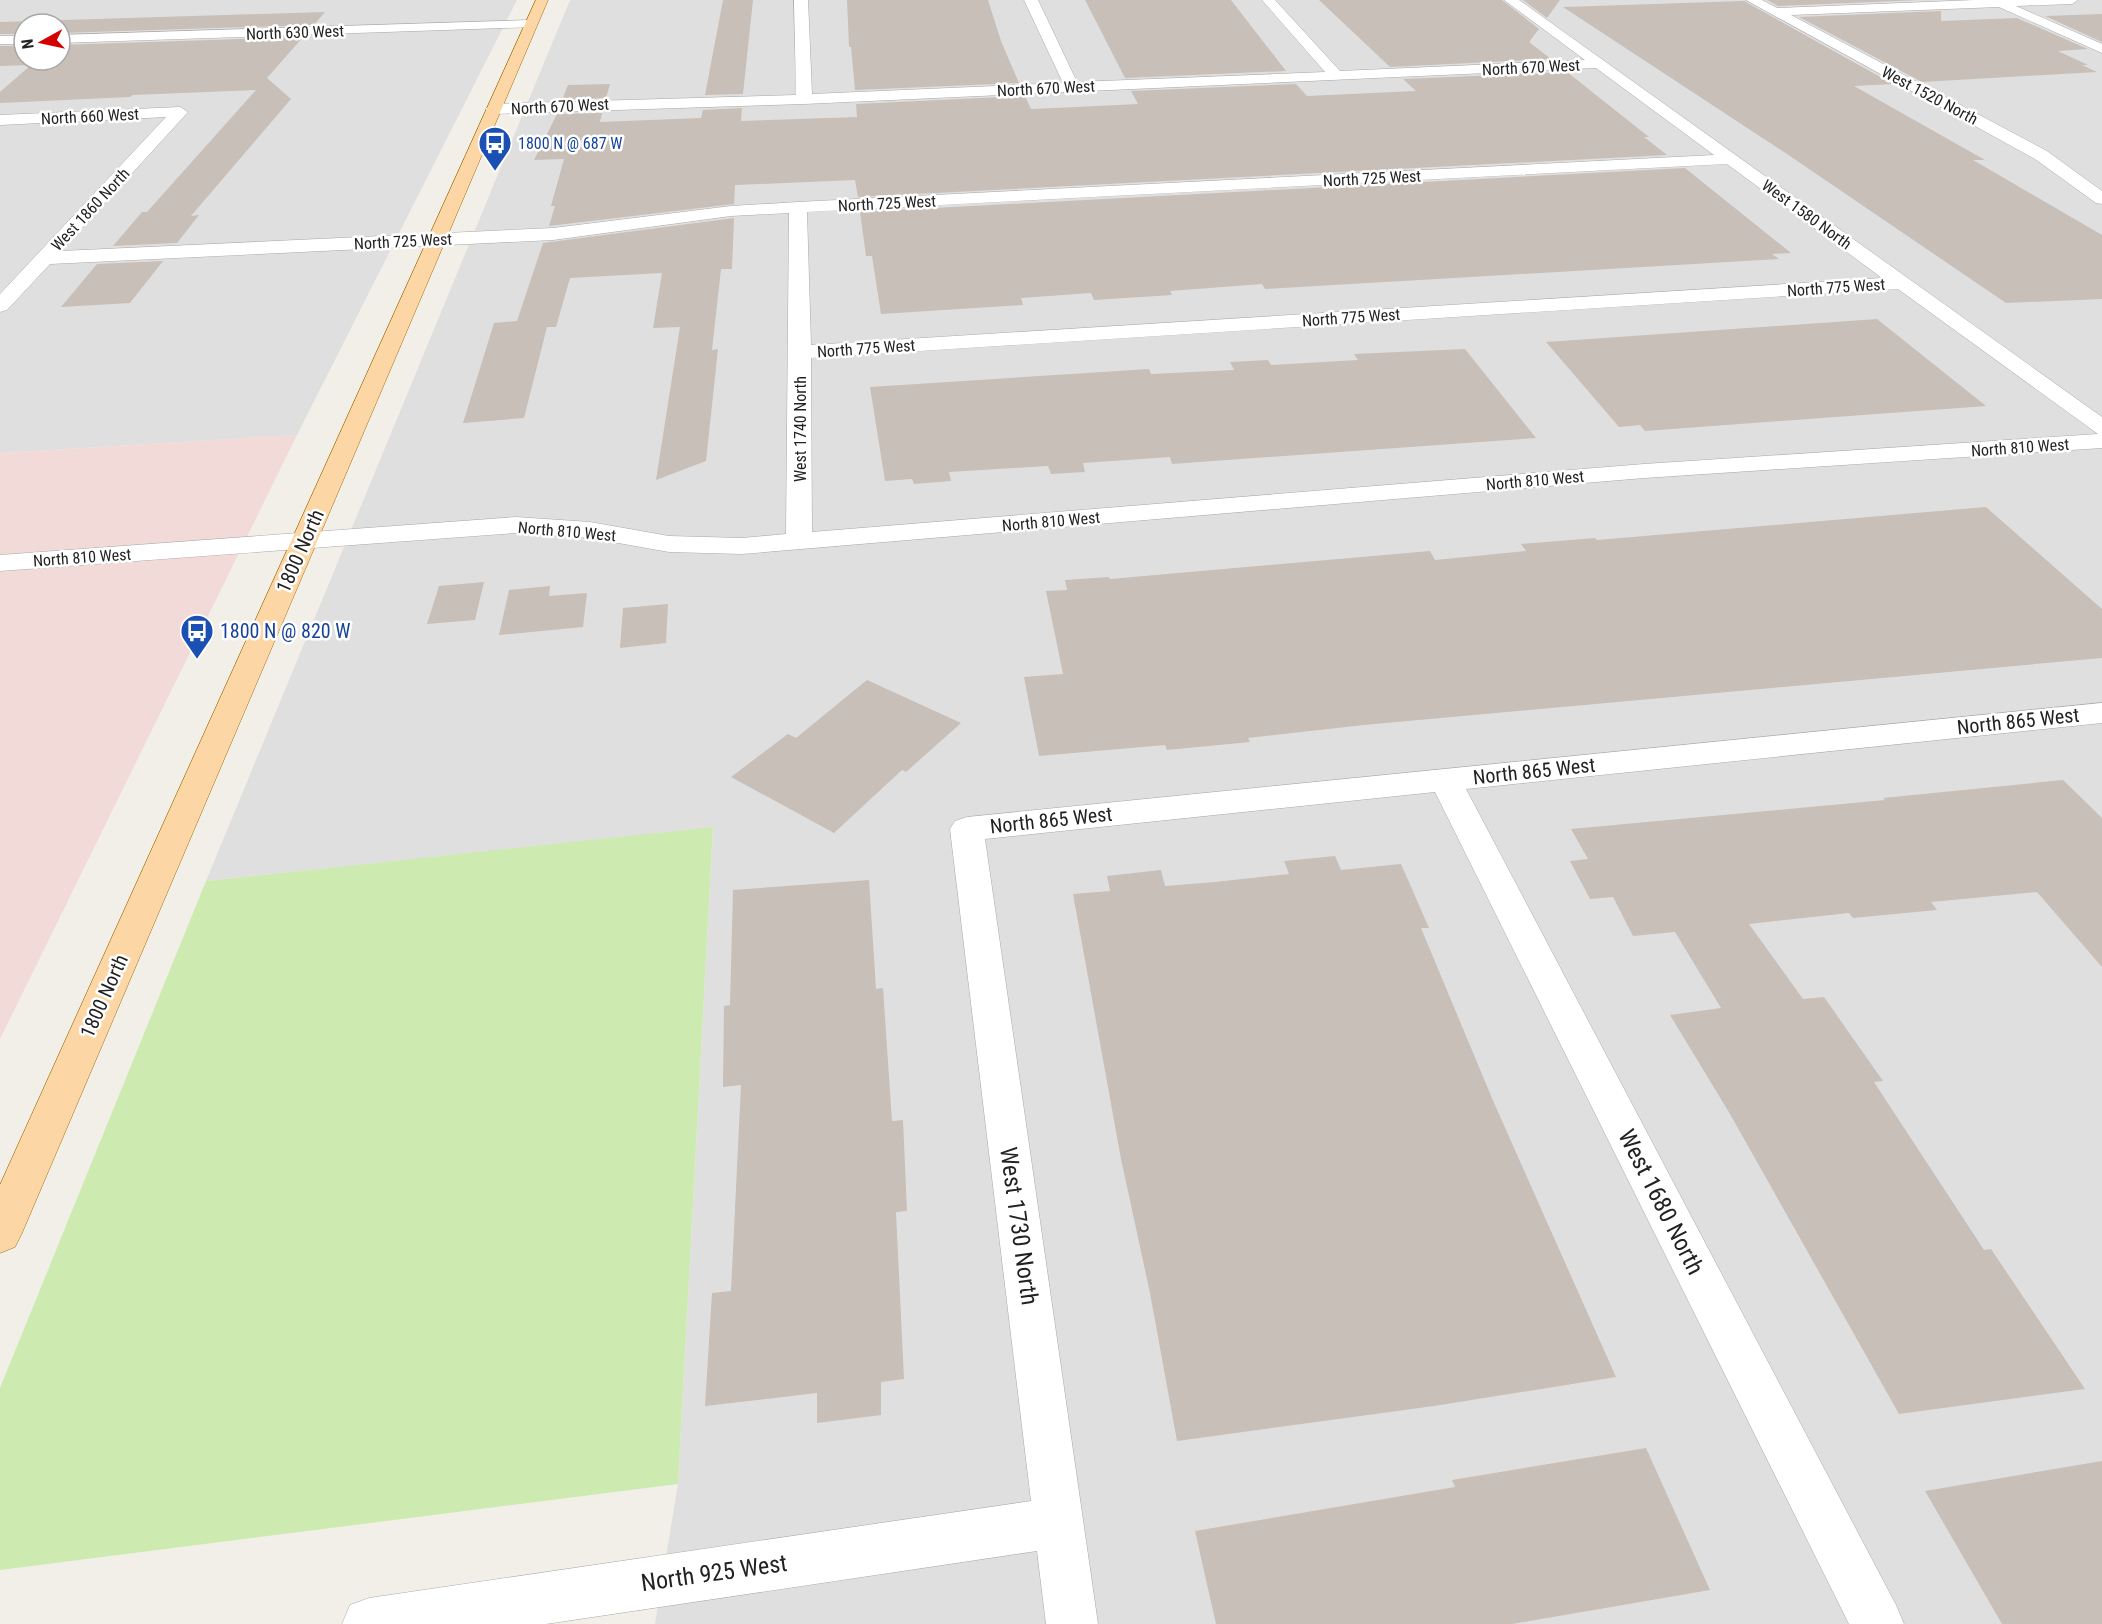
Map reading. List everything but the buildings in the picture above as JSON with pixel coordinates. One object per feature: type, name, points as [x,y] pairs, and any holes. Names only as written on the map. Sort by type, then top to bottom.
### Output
[{"type":"main road","name":"1800 North","points":[[0,1233],[536,12]]},
{"type":"street","points":[[801,0],[804,99]]},
{"type":"street","points":[[1031,0],[1072,87]]},
{"type":"street","points":[[1268,0],[1336,75]]},
{"type":"street","name":"West 1580 North","points":[[1511,0],[2102,428]]},
{"type":"street","name":"West 1520 North","points":[[1752,0],[2041,155],[2102,199]]},
{"type":"street","points":[[1775,12],[2072,0]]},
{"type":"street","points":[[1995,2],[2102,49]]},
{"type":"street","name":"North 630 West","points":[[72,38],[536,12]]},
{"type":"street","name":"North 670 West","points":[[493,109],[804,99],[1598,64]]},
{"type":"street","name":"North 660 West","points":[[0,120],[180,112]]},
{"type":"street","name":"West 1860 North","points":[[0,306],[180,112]]},
{"type":"street","name":"North 725 West","points":[[45,258],[553,234],[730,211],[798,207],[1731,159]]},
{"type":"street","name":"West 1740 North","points":[[798,207],[799,542]]},
{"type":"street","name":"North 775 West","points":[[800,352],[1902,283]]},
{"type":"street","name":"North 810 West","points":[[0,563],[516,525],[591,530],[669,544],[742,546],[1632,472],[2102,441]]},
{"type":"street","name":"North 865 West","points":[[967,829],[2099,716]]},
{"type":"street","name":"West 1680 North","points":[[1445,780],[1877,1624]]},
{"type":"street","name":"West 1730 North","points":[[967,829],[1072,1624]]},
{"type":"street","name":"North 925 West","points":[[369,1624],[1059,1522]]},
{"type":"shaded area","points":[[0,0],[517,0],[297,435],[0,453]]},
{"type":"shaded area","points":[[570,0],[2102,0],[2102,1624],[655,1624],[678,1484],[713,828],[206,881]]},
{"type":"shaded area","points":[[297,435],[0,1039],[0,453]]},
{"type":"green space","points":[[713,827],[678,1484],[0,1570],[0,1388],[206,881]]},
{"type":"place","name":"1800 N @ 687 W","points":[[495,172]]},
{"type":"place","name":"1800 N @ 820 W","points":[[197,660]]}]
